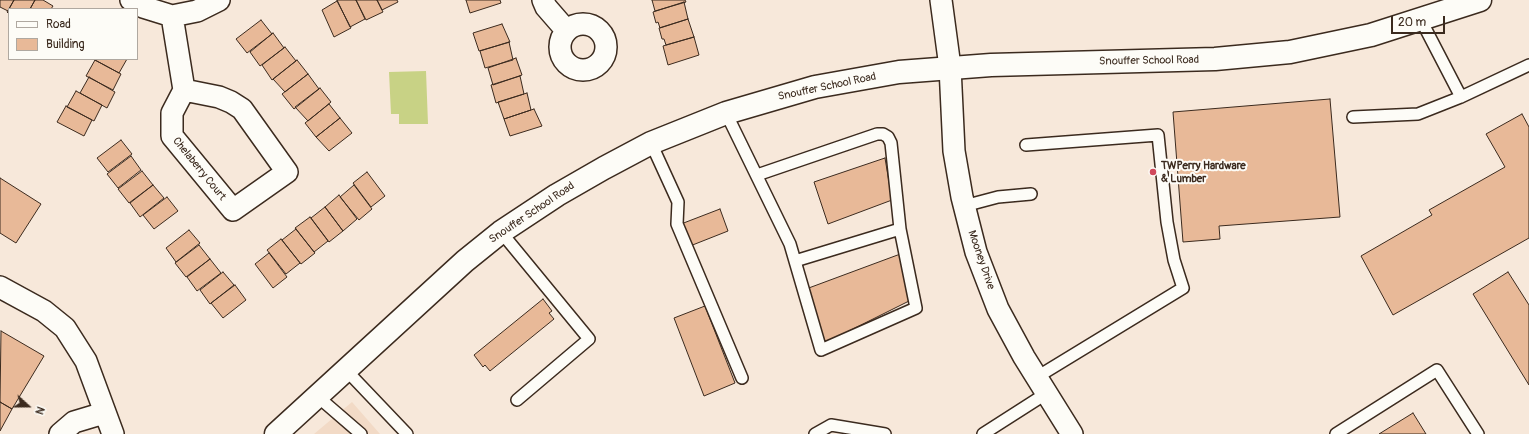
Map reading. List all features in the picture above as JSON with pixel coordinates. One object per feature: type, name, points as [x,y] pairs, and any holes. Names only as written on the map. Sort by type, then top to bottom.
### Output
[{"type":"main road","name":"Snouffer School Road","points":[[276,434],[465,261],[501,232],[557,195],[651,143],[726,113],[815,87],[855,79],[950,67],[1250,56],[1324,46],[1421,20],[1480,0]]},
{"type":"street","points":[[131,0],[143,7],[172,16],[197,11],[219,0]]},
{"type":"street","points":[[543,0],[546,7],[566,30]]},
{"type":"street","name":"Mooney Drive","points":[[941,0],[950,67],[954,151],[964,206],[976,252],[998,309],[1072,434]]},
{"type":"street","points":[[172,16],[184,90]]},
{"type":"street","name":"Chelaberry Court","points":[[184,90],[219,97],[231,102],[242,110],[287,172],[233,210],[172,136],[172,113],[184,90]]},
{"type":"street","points":[[0,287],[44,311],[65,328],[86,361],[113,434]]},
{"type":"street","points":[[60,434],[74,422],[104,413]]},
{"type":"lane","points":[[1421,20],[1461,97]]},
{"type":"lane","points":[[1353,117],[1418,114],[1461,97],[1529,65]]},
{"type":"lane","points":[[726,113],[756,175],[790,244],[821,350],[916,308],[900,229],[892,143],[888,137],[883,134],[756,175]]},
{"type":"lane","points":[[984,434],[1042,385],[1182,288],[1174,260],[1167,222],[1158,135],[1026,145]]},
{"type":"lane","points":[[651,143],[678,202],[677,224],[742,378]]},
{"type":"lane","points":[[964,206],[998,197],[1031,194]]},
{"type":"lane","points":[[795,261],[900,229]]},
{"type":"lane","points":[[501,232],[589,339],[517,400]]},
{"type":"lane","points":[[346,370],[407,434]]},
{"type":"lane","points":[[1336,434],[1437,370],[1478,434]]},
{"type":"lane","points":[[317,396],[361,434]]},
{"type":"lane","points":[[815,434],[831,425],[885,434]]},
{"type":"shaded area","points":[[352,402],[380,434],[314,434]]},
{"type":"green space","points":[[426,71],[428,124],[399,124],[399,114],[391,114],[389,72]]},
{"type":"building","points":[[0,0],[14,0],[10,8],[8,8],[8,11],[0,7]]},
{"type":"building","points":[[14,0],[35,0],[31,8],[9,8]]},
{"type":"building","points":[[35,0],[43,0],[53,6],[52,8],[31,8]]},
{"type":"building","points":[[337,0],[356,0],[365,19],[350,27]]},
{"type":"building","points":[[356,0],[377,0],[383,12],[366,20]]},
{"type":"building","points":[[377,0],[397,0],[398,2],[382,10]]},
{"type":"building","points":[[466,0],[500,0],[501,3],[470,13]]},
{"type":"building","points":[[652,0],[685,0],[686,2],[655,11]]},
{"type":"building","points":[[337,1],[351,28],[334,37],[322,10]]},
{"type":"building","points":[[684,2],[688,19],[660,28],[658,22],[656,23],[653,12]]},
{"type":"building","points":[[688,19],[694,37],[666,45],[664,39],[662,39],[659,28]]},
{"type":"building","points":[[261,20],[272,34],[247,53],[236,39]]},
{"type":"building","points":[[502,24],[510,42],[479,51],[473,33]]},
{"type":"building","points":[[273,33],[284,48],[260,66],[250,52]]},
{"type":"building","points":[[694,37],[699,55],[668,65],[663,46]]},
{"type":"building","points":[[509,42],[513,60],[485,68],[480,51]]},
{"type":"building","points":[[285,47],[296,61],[272,80],[262,65]]},
{"type":"building","points":[[516,58],[522,75],[493,85],[488,68]]},
{"type":"building","points":[[95,60],[126,60],[119,73]]},
{"type":"building","points":[[95,60],[121,74],[113,90],[86,76]]},
{"type":"building","points":[[297,60],[308,74],[285,92],[273,79]]},
{"type":"building","points":[[308,74],[319,89],[294,109],[282,94]]},
{"type":"building","points":[[520,76],[524,94],[496,103],[491,85]]},
{"type":"building","points":[[89,77],[115,92],[107,108],[80,93]]},
{"type":"building","points":[[320,88],[331,102],[308,121],[295,107]]},
{"type":"building","points":[[76,91],[102,105],[94,121],[67,107]]},
{"type":"building","points":[[527,93],[531,110],[504,119],[498,102]]},
{"type":"building","points":[[1330,99],[1340,217],[1219,226],[1220,239],[1183,242],[1173,112]]},
{"type":"building","points":[[329,104],[340,118],[316,137],[305,123]]},
{"type":"building","points":[[66,106],[92,120],[84,136],[57,122]]},
{"type":"building","points":[[534,109],[542,126],[510,136],[504,119]]},
{"type":"building","points":[[1522,114],[1529,127],[1529,238],[1393,315],[1361,256],[1432,215],[1429,210],[1505,167],[1486,134]]},
{"type":"building","points":[[340,118],[352,133],[329,151],[316,137]]},
{"type":"building","points":[[121,140],[132,154],[108,172],[97,158]]},
{"type":"building","points":[[131,156],[141,170],[118,188],[107,174]]},
{"type":"building","points":[[885,158],[892,200],[828,224],[814,182]]},
{"type":"building","points":[[142,171],[153,185],[129,203],[118,189]]},
{"type":"building","points":[[367,172],[385,196],[371,207],[353,183]]},
{"type":"building","points":[[0,178],[41,204],[16,243],[0,233]]},
{"type":"building","points":[[153,185],[164,198],[140,217],[130,203]]},
{"type":"building","points":[[354,185],[372,209],[359,220],[340,197]]},
{"type":"building","points":[[339,195],[357,219],[343,231],[325,207]]},
{"type":"building","points":[[167,197],[178,211],[154,229],[143,215]]},
{"type":"building","points":[[325,207],[343,231],[329,242],[311,218]]},
{"type":"building","points":[[720,209],[728,231],[690,246],[681,224]]},
{"type":"building","points":[[310,217],[328,241],[314,252],[295,228]]},
{"type":"building","points":[[296,229],[315,253],[301,264],[282,240]]},
{"type":"building","points":[[189,230],[200,243],[176,262],[166,248]]},
{"type":"building","points":[[281,239],[300,263],[286,274],[267,250]]},
{"type":"building","points":[[199,245],[210,259],[186,277],[175,263]]},
{"type":"building","points":[[269,253],[287,277],[273,288],[255,264]]},
{"type":"building","points":[[903,253],[911,300],[825,343],[806,289]]},
{"type":"building","points":[[210,259],[221,273],[197,291],[187,277]]},
{"type":"building","points":[[223,272],[234,285],[210,304],[200,290]]},
{"type":"building","points":[[1508,272],[1529,305],[1529,385],[1473,294]]},
{"type":"building","points":[[235,285],[246,300],[223,318],[211,303]]},
{"type":"building","points":[[543,299],[552,311],[549,313],[554,319],[490,371],[485,365],[483,367],[474,355]]},
{"type":"building","points":[[705,306],[735,383],[704,396],[674,318]]},
{"type":"building","points":[[1,331],[44,356],[12,409],[0,402]]},
{"type":"building","points":[[0,402],[12,409],[0,431]]},
{"type":"building","points":[[1413,413],[1426,434],[1379,434]]},
{"type":"place","name":"TWPerry Hardware & Lumber","points":[[1153,172]]}]
